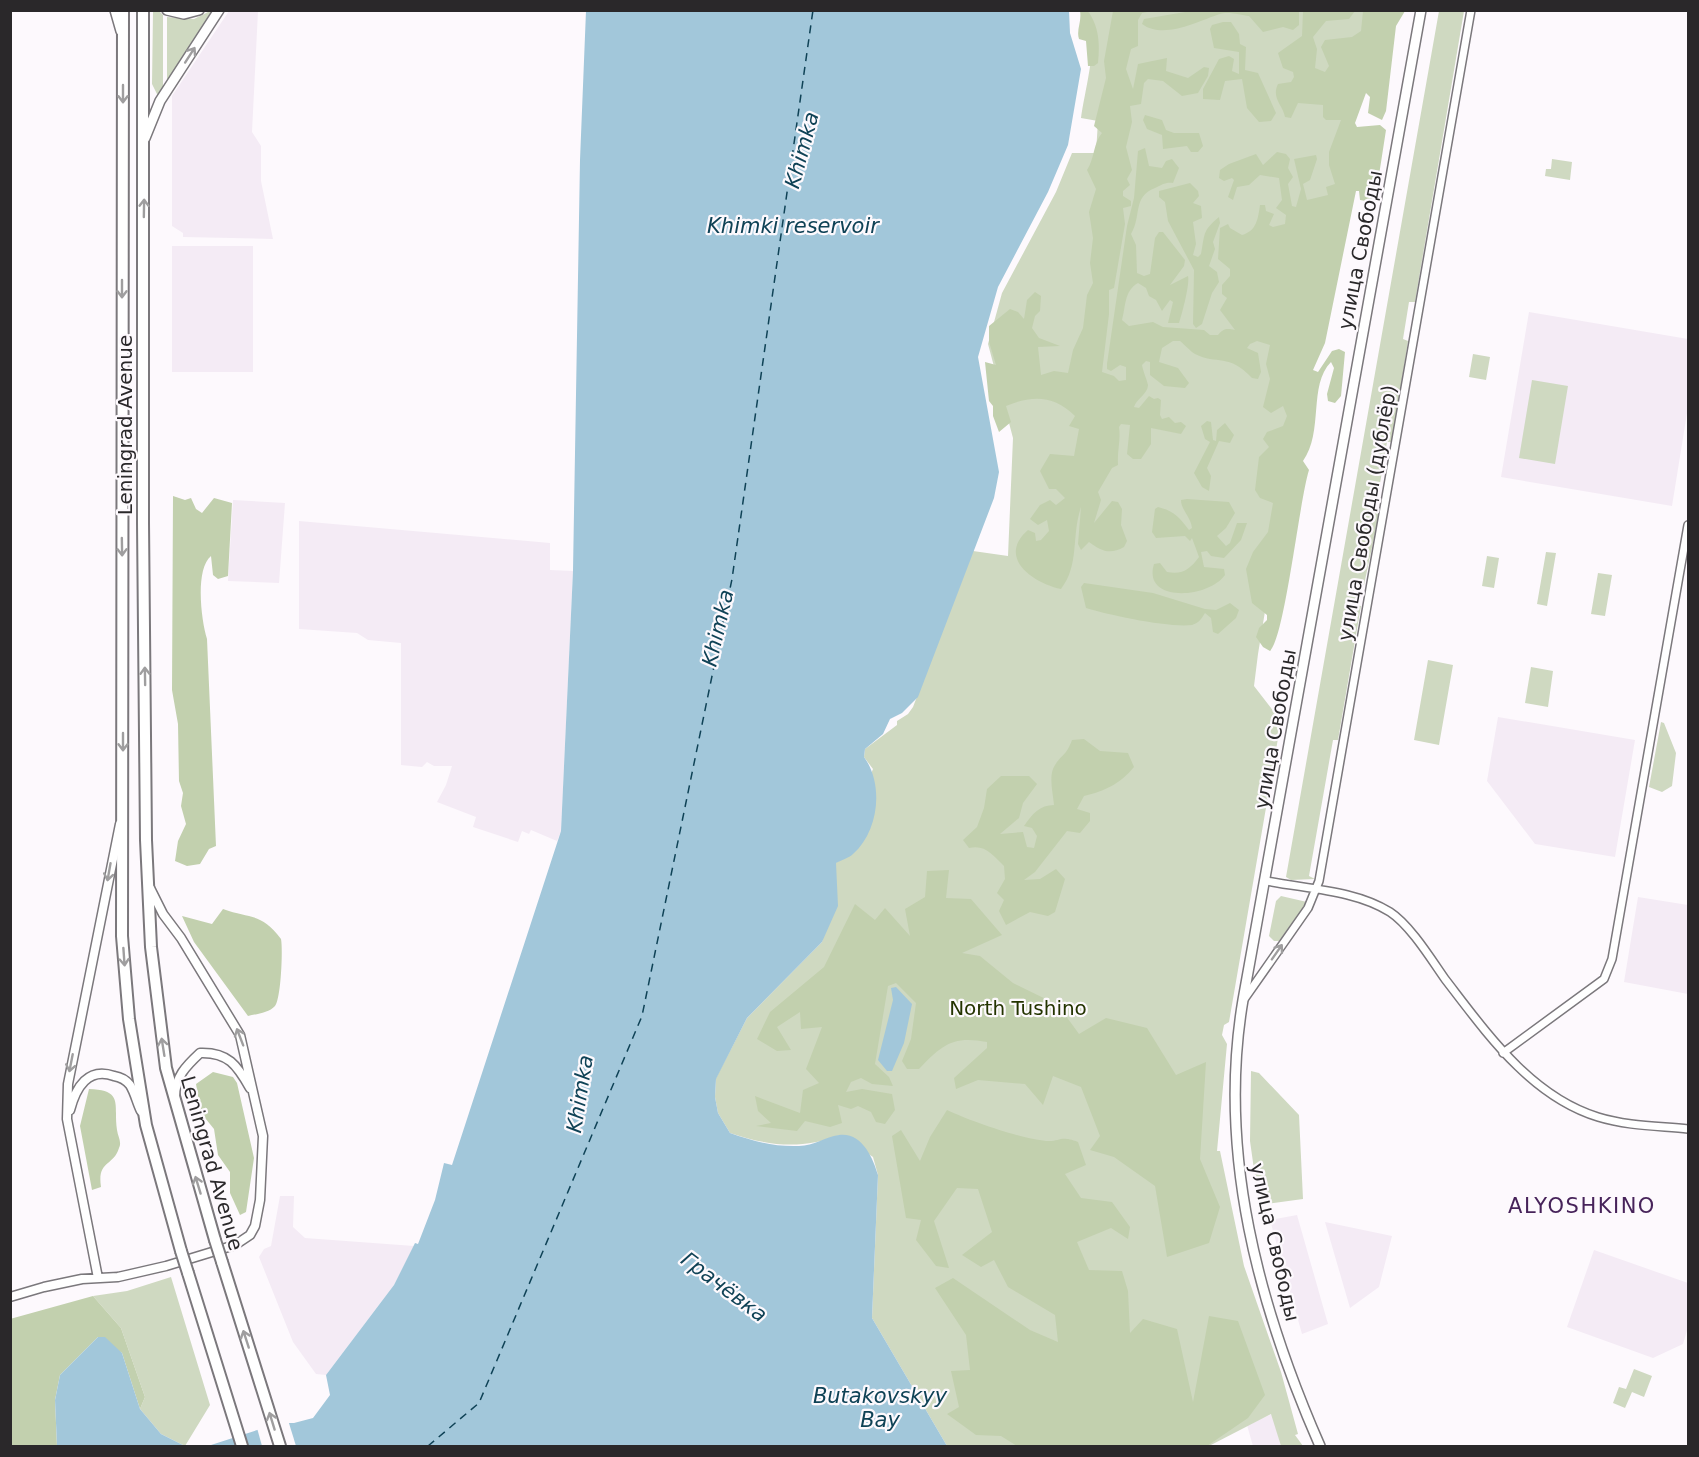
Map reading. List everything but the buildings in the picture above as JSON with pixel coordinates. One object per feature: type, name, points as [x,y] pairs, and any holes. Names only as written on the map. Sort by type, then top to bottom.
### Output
[{"type":"main road","points":[[115,10],[123,36]]},
{"type":"main road","name":"Leningrad Avenue","points":[[123,10],[122,936],[129,1019],[146,1125]]},
{"type":"main road","points":[[143,10],[144,143]]},
{"type":"main road","points":[[167,10],[184,14],[199,10]]},
{"type":"main road","points":[[144,143],[149,124],[160,101],[219,10]]},
{"type":"main road","name":"улица Свободы","points":[[1320,1446],[1273,1320],[1245,1210],[1235,1139],[1237,1045],[1421,10]]},
{"type":"main road","name":"Leningrad Avenue","points":[[144,143],[143,523],[148,882],[156,1002],[175,1104],[280,1446]]},
{"type":"main road","points":[[146,1125],[181,1251],[242,1446]]},
{"type":"street","name":"улица Свободы (дублёр)","points":[[1244,1000],[1308,908],[1315,889],[1413,354],[1471,10]]},
{"type":"street","points":[[1503,1053],[1604,979],[1612,959],[1689,525]]},
{"type":"street","points":[[98,1278],[67,1119],[71,1064],[115,840],[123,815]]},
{"type":"street","points":[[1267,881],[1315,889],[1378,906],[1397,917],[1503,1053],[1551,1092],[1588,1114],[1617,1121],[1689,1129]]},
{"type":"street","points":[[10,1297],[44,1287],[129,1275],[166,1266],[236,1245],[250,1235],[255,1226],[264,1155],[240,1035],[197,963],[163,914],[148,882]]},
{"type":"street","points":[[175,1104],[178,1078],[185,1066],[200,1053],[221,1054],[231,1059],[253,1094]]},
{"type":"street","points":[[67,1119],[80,1084],[89,1076],[106,1073],[122,1078],[129,1085],[146,1125]]},
{"type":"shaded area","points":[[229,11],[258,11],[252,132],[261,146],[261,181],[273,239],[183,237],[183,233],[172,226],[172,96]]},
{"type":"shaded area","points":[[172,246],[253,246],[253,372],[172,372]]},
{"type":"shaded area","points":[[1529,312],[1688,339],[1688,407],[1672,506],[1501,477]]},
{"type":"shaded area","points":[[233,500],[285,503],[279,583],[228,581]]},
{"type":"shaded area","points":[[299,521],[550,543],[550,570],[573,571],[561,831],[557,841],[531,830],[529,834],[522,831],[518,842],[473,827],[476,817],[437,802],[452,766],[434,766],[427,762],[422,767],[401,765],[401,643],[368,640],[357,633],[299,629]]},
{"type":"shaded area","points":[[1498,717],[1635,740],[1615,857],[1535,844],[1487,781]]},
{"type":"shaded area","points":[[1638,897],[1688,905],[1688,994],[1624,982]]},
{"type":"shaded area","points":[[280,1196],[294,1196],[293,1227],[305,1238],[414,1246],[394,1285],[326,1375],[316,1374],[293,1342],[259,1257],[264,1249],[271,1246]]},
{"type":"shaded area","points":[[1297,1215],[1328,1324],[1302,1334],[1270,1220]]},
{"type":"shaded area","points":[[1325,1222],[1392,1236],[1379,1287],[1350,1308]]},
{"type":"shaded area","points":[[1594,1250],[1688,1283],[1688,1327],[1683,1344],[1653,1358],[1567,1327]]},
{"type":"shaded area","points":[[1272,1414],[1281,1446],[1253,1446],[1247,1425]]},
{"type":"green space","points":[[153,11],[159,11],[163,15],[163,88],[158,96],[152,84]]},
{"type":"green space","points":[[213,11],[167,81],[167,17],[194,19]]},
{"type":"green space","points":[[1080,11],[1088,11],[1097,29],[1099,56],[1098,63],[1094,66],[1088,66],[1086,41],[1079,39]]},
{"type":"green space","name":"North Tushino","points":[[1088,11],[1373,11],[1292,447],[1258,654],[1254,686],[1281,721],[1229,1022],[1224,1025],[1222,1035],[1227,1044],[1217,1151],[1220,1151],[1244,1266],[1281,1372],[1298,1434],[1295,1435],[1303,1446],[1281,1446],[1271,1414],[1209,1446],[947,1446],[872,1318],[878,1175],[873,1157],[840,1135],[812,1143],[785,1144],[758,1141],[730,1133],[718,1113],[715,1097],[716,1078],[747,1018],[822,942],[835,880],[836,863],[873,769],[864,757],[865,749],[897,725],[897,721],[908,714],[913,707],[973,551],[1008,556],[1013,438],[988,344],[1002,293],[1056,192],[1072,153],[1096,153],[1098,121],[1081,118],[1093,35]]},
{"type":"green space","points":[[1113,11],[1153,11],[1142,13],[1138,20],[1138,46],[1131,49],[1126,69],[1133,89],[1138,64],[1167,58],[1166,71],[1188,78],[1204,67],[1209,68],[1208,76],[1198,93],[1182,96],[1163,81],[1148,79],[1144,83],[1141,104],[1130,106],[1132,122],[1126,147],[1132,170],[1127,179],[1130,185],[1123,191],[1123,196],[1131,201],[1131,206],[1123,208],[1125,224],[1114,288],[1109,290],[1109,314],[1102,372],[1114,376],[1119,381],[1126,380],[1126,367],[1120,365],[1111,371],[1107,369],[1107,364],[1127,226],[1134,198],[1138,151],[1145,148],[1149,166],[1162,168],[1166,161],[1172,159],[1179,168],[1173,183],[1164,184],[1148,192],[1140,202],[1131,234],[1136,245],[1137,273],[1144,276],[1150,274],[1155,238],[1159,232],[1163,232],[1185,260],[1184,266],[1170,285],[1188,276],[1188,285],[1179,323],[1168,323],[1173,302],[1170,300],[1162,311],[1156,300],[1149,296],[1146,288],[1138,283],[1130,290],[1126,299],[1122,320],[1129,326],[1153,322],[1163,327],[1204,330],[1210,335],[1218,335],[1229,329],[1235,330],[1220,310],[1227,298],[1222,294],[1222,285],[1230,276],[1230,269],[1218,259],[1220,228],[1228,224],[1230,228],[1242,235],[1247,233],[1256,223],[1260,205],[1265,205],[1266,211],[1274,214],[1269,225],[1273,227],[1285,224],[1286,215],[1276,208],[1282,200],[1279,178],[1260,175],[1249,185],[1237,187],[1233,200],[1228,197],[1234,180],[1232,178],[1224,181],[1219,178],[1220,170],[1229,164],[1256,154],[1263,165],[1277,152],[1286,154],[1290,159],[1288,168],[1293,177],[1288,184],[1292,206],[1296,207],[1301,189],[1294,159],[1316,155],[1317,159],[1310,180],[1303,184],[1307,200],[1328,195],[1326,187],[1335,184],[1329,165],[1329,152],[1341,120],[1326,120],[1323,117],[1323,105],[1298,103],[1291,118],[1285,117],[1276,89],[1278,84],[1291,82],[1294,77],[1293,72],[1283,68],[1278,53],[1302,36],[1303,11],[1355,11],[1349,19],[1326,21],[1313,37],[1317,49],[1315,68],[1325,72],[1329,66],[1321,47],[1325,40],[1352,37],[1361,31],[1363,11],[1405,11],[1396,26],[1386,111],[1382,120],[1368,113],[1370,97],[1366,93],[1355,123],[1357,127],[1380,125],[1386,130],[1377,188],[1371,202],[1360,200],[1359,191],[1356,191],[1325,343],[1313,370],[1318,372],[1332,351],[1339,349],[1345,352],[1341,396],[1335,403],[1328,401],[1327,394],[1334,368],[1331,362],[1320,383],[1313,437],[1303,461],[1309,470],[1286,596],[1276,641],[1270,651],[1263,647],[1256,637],[1259,628],[1267,620],[1267,615],[1252,603],[1246,569],[1253,552],[1268,532],[1273,503],[1260,498],[1255,490],[1259,457],[1269,447],[1263,439],[1267,432],[1283,426],[1287,416],[1283,406],[1271,413],[1263,407],[1270,379],[1266,364],[1270,345],[1257,341],[1247,348],[1258,353],[1261,372],[1258,379],[1252,378],[1230,362],[1195,354],[1180,341],[1173,341],[1162,348],[1159,362],[1178,368],[1189,383],[1185,388],[1164,386],[1150,375],[1150,362],[1146,361],[1142,365],[1148,385],[1134,407],[1139,408],[1149,396],[1154,399],[1158,398],[1161,400],[1162,419],[1169,417],[1175,423],[1181,422],[1186,426],[1181,434],[1151,428],[1151,444],[1141,459],[1133,459],[1127,454],[1130,425],[1121,424],[1119,427],[1118,465],[1112,468],[1098,492],[1101,500],[1094,523],[1112,501],[1118,502],[1122,509],[1121,525],[1127,541],[1124,547],[1106,551],[1089,542],[1081,550],[1078,544],[1081,507],[1071,570],[1061,589],[1030,575],[1017,559],[1016,550],[1019,540],[1028,530],[1035,533],[1036,541],[1041,540],[1049,531],[1047,520],[1038,525],[1030,519],[1040,505],[1050,500],[1056,505],[1065,498],[1056,489],[1049,489],[1040,471],[1050,454],[1074,456],[1079,429],[1069,426],[1075,416],[1067,409],[1051,401],[1034,399],[1006,406],[1011,422],[999,432],[993,416],[993,406],[989,401],[985,362],[996,365],[989,342],[989,326],[1010,309],[1018,312],[1024,319],[1027,300],[1035,292],[1041,296],[1040,311],[1035,316],[1032,328],[1039,338],[1060,346],[1038,347],[1041,375],[1054,371],[1068,373],[1073,350],[1083,328],[1087,295],[1093,283],[1090,263],[1093,238],[1089,212],[1096,189],[1087,170],[1102,133],[1094,126],[1106,78],[1104,61]]},
{"type":"green space","points":[[1191,11],[1299,11],[1299,25],[1293,30],[1283,27],[1263,32],[1249,16],[1227,13],[1171,30],[1160,30],[1142,24],[1144,19]]},
{"type":"green space","points":[[1439,11],[1464,11],[1415,302],[1409,302],[1403,339],[1408,341],[1392,442],[1387,442],[1375,513],[1379,514],[1364,585],[1358,584],[1355,605],[1361,606],[1338,740],[1333,740],[1309,876],[1315,879],[1291,880],[1286,877]]},
{"type":"green space","points":[[1231,22],[1239,34],[1240,44],[1246,47],[1245,70],[1258,73],[1276,113],[1271,121],[1259,122],[1247,108],[1242,79],[1225,81],[1220,100],[1203,99],[1203,89],[1219,59],[1229,56],[1234,59],[1232,71],[1239,74],[1239,52],[1214,48],[1210,29],[1212,25]]},
{"type":"green space","points":[[1145,115],[1162,120],[1166,130],[1174,133],[1199,133],[1203,146],[1198,152],[1191,152],[1187,146],[1163,149],[1162,135],[1147,129],[1143,120]]},
{"type":"green space","points":[[1552,159],[1572,162],[1570,180],[1545,176],[1546,169],[1551,169]]},
{"type":"green space","points":[[1190,183],[1198,191],[1199,196],[1193,203],[1201,206],[1202,218],[1193,222],[1196,244],[1193,255],[1198,257],[1201,254],[1205,233],[1219,217],[1220,223],[1213,242],[1215,249],[1209,266],[1217,272],[1219,282],[1212,293],[1202,324],[1196,328],[1193,324],[1194,270],[1168,221],[1165,202],[1159,197],[1159,191]]},
{"type":"green space","points":[[1473,354],[1490,357],[1486,380],[1469,377]]},
{"type":"green space","points":[[1532,380],[1568,386],[1555,464],[1519,458]]},
{"type":"green space","points":[[1207,421],[1211,422],[1213,440],[1216,441],[1217,430],[1225,423],[1234,435],[1230,443],[1219,441],[1207,468],[1211,476],[1209,491],[1202,487],[1194,473],[1210,442],[1205,439],[1201,426]]},
{"type":"green space","points":[[173,496],[185,500],[191,498],[196,509],[202,513],[214,498],[232,503],[228,576],[218,579],[213,575],[211,556],[206,563],[201,583],[201,608],[207,639],[216,846],[209,849],[200,864],[187,866],[175,861],[178,841],[186,824],[181,806],[183,793],[179,781],[178,724],[172,690]]},
{"type":"green space","points":[[1181,500],[1229,502],[1235,513],[1226,528],[1217,536],[1226,546],[1230,543],[1237,523],[1247,523],[1241,540],[1224,558],[1211,556],[1207,551],[1201,552],[1204,567],[1224,569],[1225,575],[1217,583],[1205,589],[1179,593],[1167,591],[1158,586],[1153,577],[1154,564],[1160,563],[1167,572],[1173,573],[1189,568],[1199,557],[1192,538],[1190,541],[1185,536],[1156,538],[1152,532],[1155,509],[1158,507],[1176,515],[1189,530],[1192,528],[1181,504]]},
{"type":"green space","points":[[1546,552],[1556,553],[1547,606],[1537,604]]},
{"type":"green space","points":[[1487,556],[1499,558],[1494,588],[1482,586]]},
{"type":"green space","points":[[1598,573],[1612,575],[1605,616],[1591,614]]},
{"type":"green space","points":[[1084,583],[1153,593],[1205,609],[1216,610],[1230,603],[1239,610],[1236,618],[1218,634],[1213,632],[1211,618],[1205,613],[1198,622],[1192,625],[1169,625],[1086,608],[1081,587]]},
{"type":"green space","points":[[1428,660],[1453,665],[1439,745],[1414,740]]},
{"type":"green space","points":[[1531,667],[1553,671],[1548,707],[1525,703]]},
{"type":"green space","points":[[1661,722],[1664,723],[1676,753],[1672,786],[1662,792],[1649,787]]},
{"type":"green space","points":[[1084,739],[1100,751],[1128,753],[1134,767],[1112,786],[1084,796],[1077,809],[1090,813],[1090,821],[1080,833],[1067,831],[1035,872],[1024,880],[1040,879],[1056,869],[1065,879],[1055,912],[1048,916],[1030,912],[1006,925],[999,911],[1004,900],[997,893],[1005,879],[1004,866],[988,851],[975,847],[969,848],[963,840],[977,827],[984,808],[987,789],[1001,776],[1029,776],[1037,784],[1023,803],[1019,818],[1000,834],[1023,832],[1027,847],[1034,848],[1037,836],[1032,828],[1024,826],[1037,811],[1054,805],[1051,784],[1053,769],[1072,740]]},
{"type":"green space","points":[[949,870],[946,898],[971,899],[1002,935],[962,953],[980,956],[1013,983],[1058,1005],[1079,1034],[1106,1018],[1147,1028],[1176,1075],[1206,1062],[1200,1159],[1220,1207],[1209,1243],[1167,1257],[1155,1186],[1114,1157],[1090,1150],[1100,1136],[1081,1087],[1053,1076],[1043,1105],[1025,1084],[978,1080],[956,1089],[954,1078],[987,1048],[987,1042],[975,1040],[948,1044],[919,1069],[907,1069],[902,1061],[911,1039],[916,1003],[896,983],[888,986],[875,1064],[889,1077],[893,1086],[872,1084],[861,1078],[851,1082],[846,1092],[862,1089],[892,1094],[895,1110],[885,1124],[876,1122],[871,1112],[858,1106],[851,1109],[838,1105],[842,1123],[830,1127],[805,1121],[797,1131],[756,1126],[771,1123],[758,1111],[755,1096],[800,1113],[803,1090],[819,1083],[806,1069],[822,1027],[801,1029],[800,1012],[777,1027],[791,1050],[777,1051],[757,1039],[770,1012],[824,967],[855,904],[875,920],[885,908],[910,936],[905,909],[925,897],[927,871]]},
{"type":"green space","points":[[1281,896],[1307,902],[1279,941],[1274,941],[1269,936],[1276,901]]},
{"type":"green space","points":[[223,909],[261,920],[281,939],[282,963],[277,1002],[275,1006],[262,1013],[248,1016],[194,942],[182,916],[212,924]]},
{"type":"green space","points":[[1251,1071],[1259,1073],[1299,1115],[1303,1199],[1259,1205],[1250,1141]]},
{"type":"green space","points":[[213,1072],[233,1077],[237,1083],[254,1158],[246,1212],[240,1215],[230,1193],[230,1172],[218,1155],[214,1129],[201,1113],[196,1084]]},
{"type":"green space","points":[[89,1089],[108,1092],[113,1096],[120,1144],[116,1154],[101,1172],[101,1187],[92,1190],[80,1126]]},
{"type":"green space","points":[[947,1110],[1024,1137],[1046,1141],[1063,1139],[1078,1142],[1086,1165],[1065,1174],[1081,1198],[1112,1202],[1130,1227],[1128,1239],[1111,1228],[1077,1242],[1089,1270],[1122,1271],[1128,1291],[1130,1333],[1143,1319],[1177,1329],[1193,1402],[1209,1316],[1238,1321],[1265,1395],[1248,1418],[1207,1446],[1017,1446],[1001,1436],[976,1435],[947,1414],[959,1407],[951,1371],[970,1370],[966,1335],[935,1288],[953,1278],[1030,1330],[1058,1342],[1055,1315],[1008,1287],[994,1260],[981,1267],[962,1255],[992,1232],[978,1189],[957,1188],[934,1221],[949,1268],[936,1266],[916,1240],[921,1220],[906,1218],[892,1136],[901,1130],[920,1161],[930,1137]]},
{"type":"green space","points":[[171,1277],[210,1405],[185,1446],[161,1434],[140,1409],[145,1397],[121,1328],[93,1296],[127,1291]]},
{"type":"green space","points":[[93,1296],[121,1328],[145,1397],[140,1409],[122,1353],[98,1337],[60,1375],[55,1400],[57,1446],[11,1446],[10,1319]]},
{"type":"green space","points":[[1634,1369],[1652,1376],[1644,1397],[1632,1392],[1625,1408],[1613,1403],[1619,1387],[1626,1389]]},
{"type":"water","name":"Khimki reservoir","points":[[586,11],[1069,11],[1070,33],[1081,69],[1068,145],[1048,192],[998,287],[978,357],[999,472],[994,498],[918,697],[902,713],[890,719],[883,734],[865,749],[864,757],[874,780],[876,807],[862,844],[851,855],[836,863],[838,906],[822,942],[747,1018],[716,1079],[715,1097],[718,1113],[730,1133],[781,1146],[804,1146],[834,1136],[847,1135],[860,1142],[870,1154],[878,1175],[872,1318],[947,1446],[185,1446],[211,1445],[279,1423],[294,1423],[313,1418],[330,1395],[326,1375],[394,1285],[415,1243],[418,1244],[435,1200],[444,1163],[452,1165],[561,831],[573,571],[580,160]]},
{"type":"water","points":[[896,987],[912,1004],[904,1043],[892,1071],[887,1071],[878,1060],[893,1000],[891,988]]},
{"type":"water","points":[[98,1337],[105,1337],[122,1353],[140,1409],[161,1434],[185,1446],[57,1446],[55,1400],[60,1375]]},
{"type":"pier","points":[[278,1420],[288,1420],[296,1446],[262,1446],[257,1428]]},
{"type":"ferry route","points":[[428,1446],[479,1403],[642,1016],[732,579],[813,10]]},
{"type":"district","name":"ALYOSHKINO","points":[[1582,1206]]},
{"type":"water label","name":"Khimka","points":[[802,150]]},
{"type":"water label","name":"Khimka","points":[[718,628]]},
{"type":"water label","name":"Khimka","points":[[580,1094]]},
{"type":"water label","name":"Грачёвка","points":[[724,1287]]},
{"type":"water label","name":"Butakovskyy Bay","points":[[880,1408]]}]
